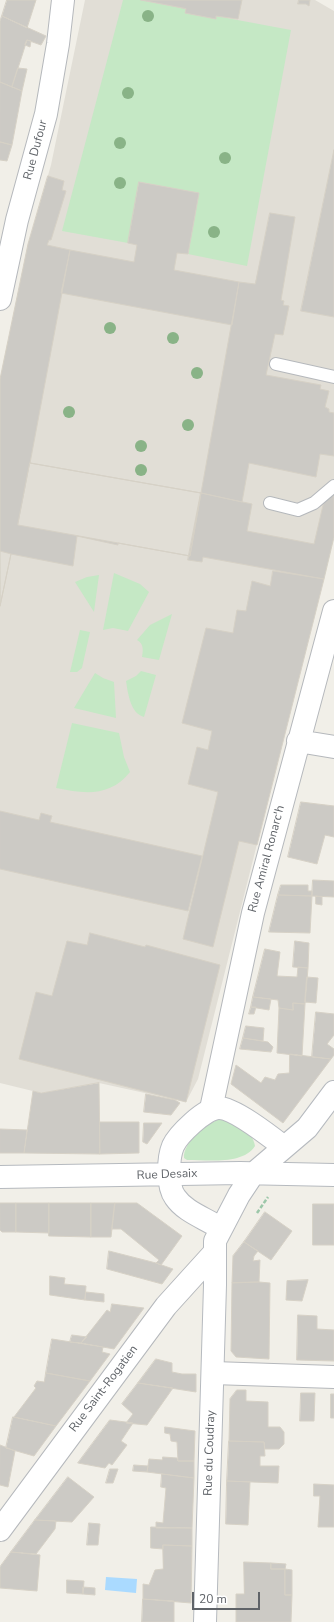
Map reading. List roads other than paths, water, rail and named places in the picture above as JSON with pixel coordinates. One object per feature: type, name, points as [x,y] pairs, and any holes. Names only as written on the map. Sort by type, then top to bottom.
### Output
[{"type":"street","name":"Rue Dufour","points":[[0,299],[16,220],[46,114],[58,44],[63,0]]},
{"type":"street","name":"Rue Amiral Ronarc'h","points":[[211,1109],[253,913],[334,611]]},
{"type":"street","points":[[298,741],[334,747]]},
{"type":"street","name":"Rue du Coudray","points":[[205,1622],[213,1372],[215,1285],[214,1241],[220,1228],[253,1174],[307,1128],[334,1092]]},
{"type":"street","points":[[220,1228],[178,1202],[171,1189],[169,1162],[173,1146],[197,1118],[211,1109],[218,1108],[230,1111],[284,1147]]},
{"type":"street","name":"Rue Desaix","points":[[0,1177],[170,1174],[334,1176]]},
{"type":"street","name":"Rue Saint-Rogatien","points":[[0,1530],[166,1306],[214,1253]]},
{"type":"street","points":[[213,1372],[334,1377]]},
{"type":"lane","points":[[276,364],[334,377]]},
{"type":"lane","points":[[270,503],[298,510],[314,503],[334,486]]},
{"type":"water","points":[[106,1577],[137,1579],[136,1593],[105,1590]]}]
